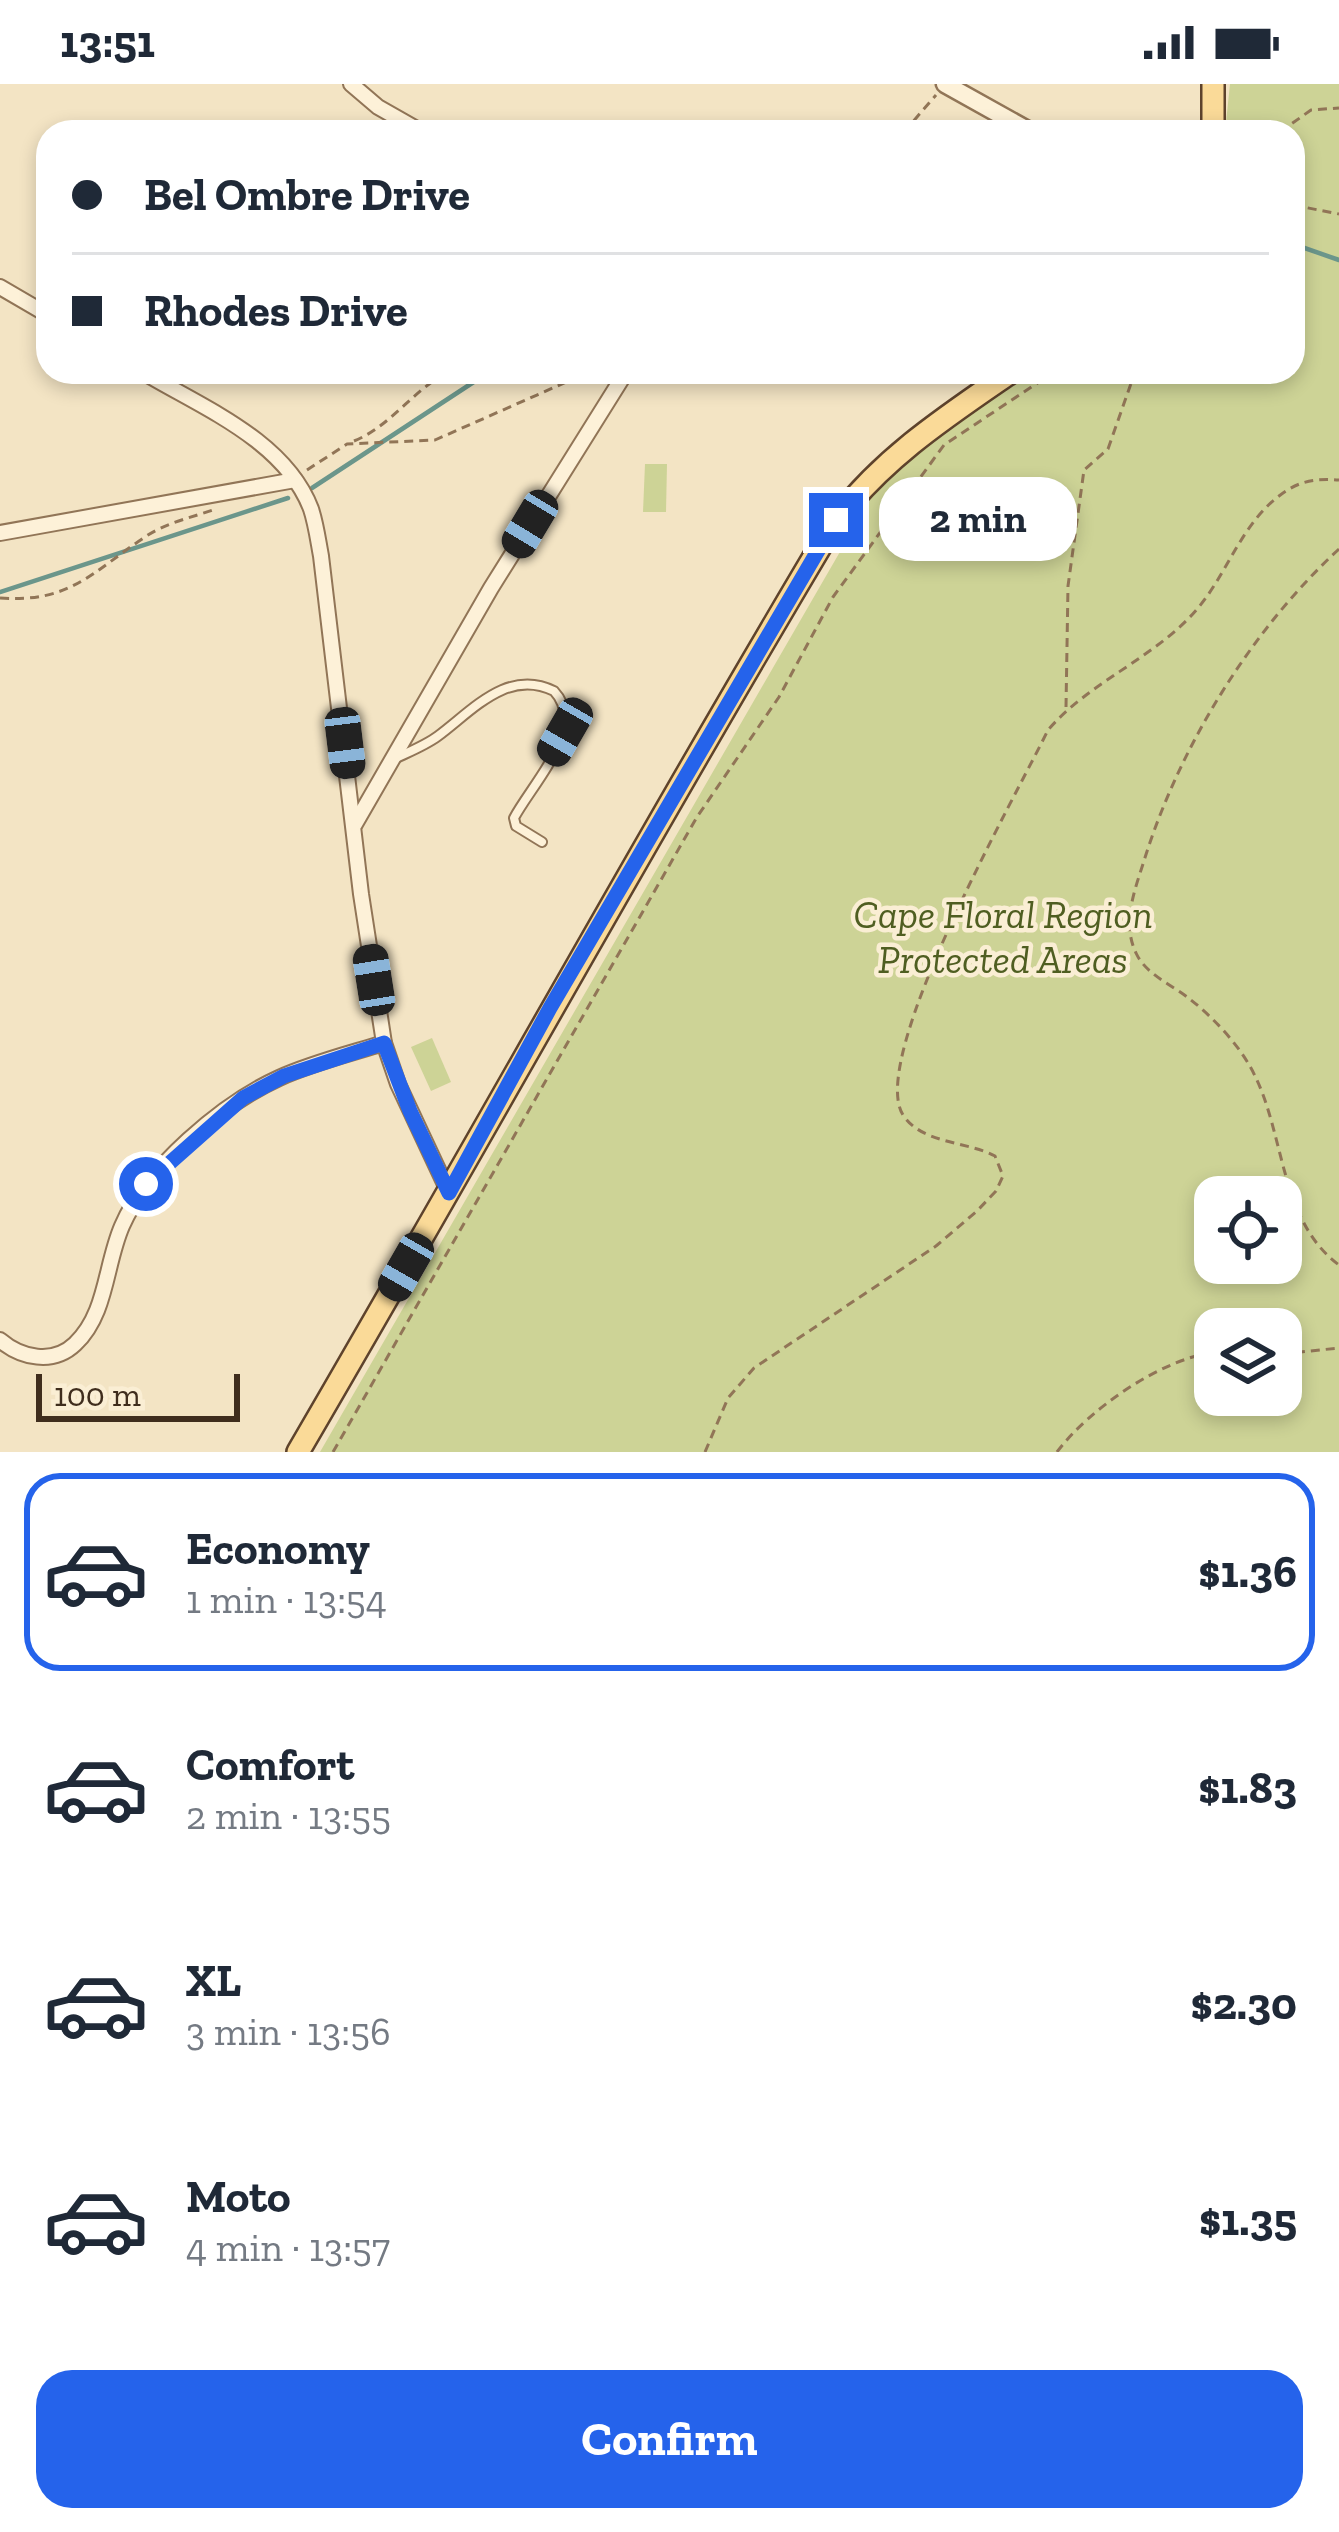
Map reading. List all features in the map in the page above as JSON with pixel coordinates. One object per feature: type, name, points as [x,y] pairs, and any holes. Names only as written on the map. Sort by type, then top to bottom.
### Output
[{"type":"main road","points":[[1213,84],[1213,120]]},
{"type":"main road","points":[[298,1452],[550,1008],[836,520],[900,450],[994,384]]},
{"type":"street","points":[[351,84],[401,120]]},
{"type":"street","points":[[945,84],[1010,120]]},
{"type":"street","points":[[0,287],[36,309]]},
{"type":"street","points":[[163,384],[261,444],[295,480],[310,508],[321,556],[361,894],[384,1043],[449,1193]]},
{"type":"street","points":[[355,824],[490,588],[618,384]]},
{"type":"street","points":[[0,533],[295,480]]},
{"type":"street","points":[[0,1340],[31,1356],[54,1357],[67,1351],[95,1312],[129,1209],[164,1166],[259,1088],[384,1043]]},
{"type":"lane","points":[[390,761],[433,740],[505,688],[528,682],[548,687],[564,703],[565,732],[514,818],[517,826],[542,842]]},
{"type":"path","points":[[914,120],[945,84]]},
{"type":"path","points":[[1297,120],[1311,110],[1339,108]]},
{"type":"path","points":[[1305,208],[1339,214]]},
{"type":"path","points":[[346,444],[368,436],[427,384]]},
{"type":"path","points":[[333,1452],[697,817],[779,697],[832,598],[944,445],[1036,384]]},
{"type":"path","points":[[1066,709],[1067,586],[1084,470],[1108,449],[1131,384]]},
{"type":"path","points":[[705,1452],[728,1398],[754,1368],[936,1246],[977,1211],[1000,1183],[1003,1176],[995,1156],[920,1130],[903,1116],[897,1078],[906,1033],[934,960],[1048,730],[1066,709],[1196,611],[1259,512],[1296,484],[1318,478],[1339,480]]},
{"type":"path","points":[[1339,549],[1248,652],[1198,736],[1166,793],[1130,916],[1132,944],[1142,964],[1193,1001],[1247,1062],[1269,1108],[1286,1181],[1313,1239],[1339,1265]]},
{"type":"path","points":[[1302,1352],[1339,1348]]},
{"type":"path","points":[[1057,1452],[1069,1436],[1146,1378],[1194,1358]]},
{"type":"green space","name":"Cape Floral Region Protected Areas","points":[[1230,84],[1339,84],[1339,1452],[320,1452],[878,486],[910,451],[1015,384],[1305,384],[1305,120],[1226,120]]},
{"type":"green space","points":[[645,464],[667,464],[666,512],[643,512]]},
{"type":"green space","points":[[432,1038],[451,1082],[431,1091],[411,1047]]},
{"type":"waterway","points":[[1305,248],[1339,260]]},
{"type":"waterway","points":[[312,488],[471,384]]},
{"type":"waterway","points":[[0,592],[288,498]]},
{"type":"route","points":[[146,1184],[243,1098],[284,1076],[384,1043],[449,1193],[550,1008],[836,520]]}]
